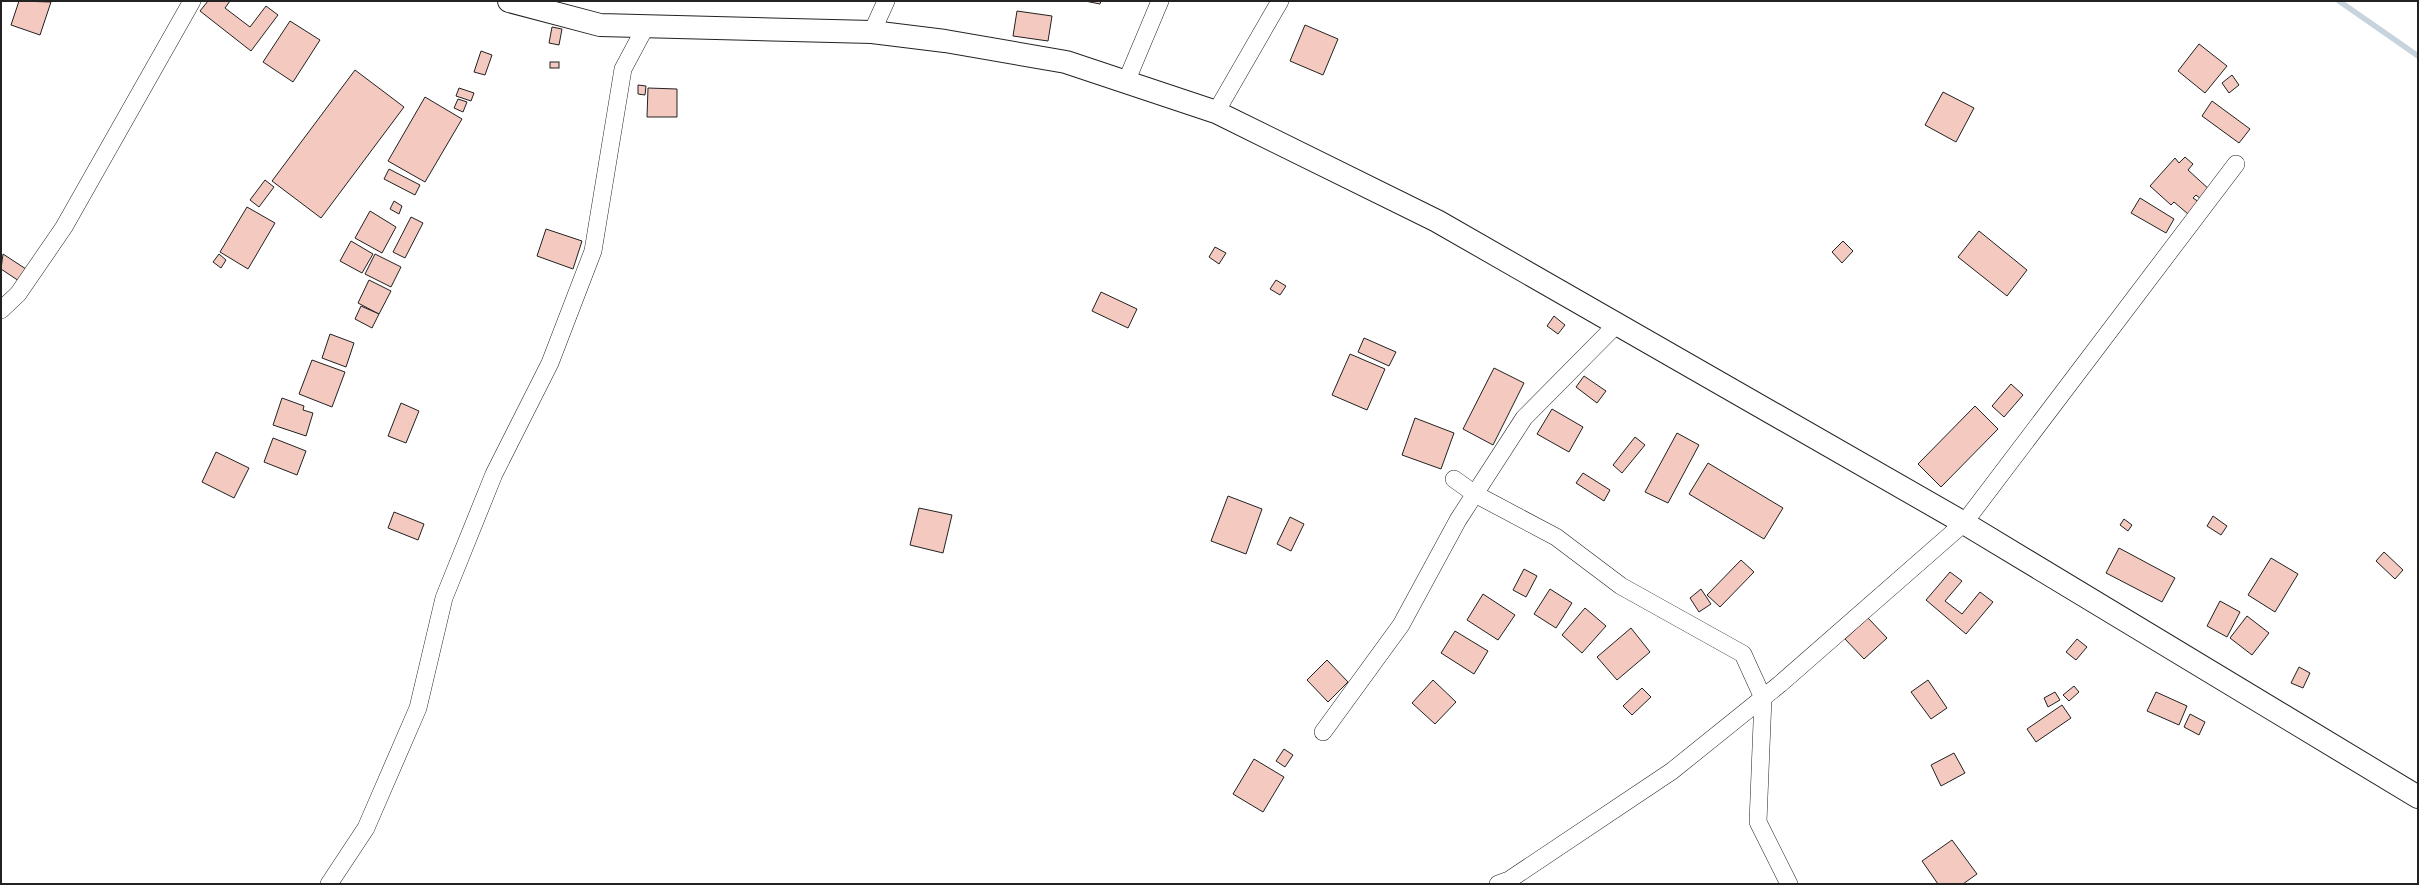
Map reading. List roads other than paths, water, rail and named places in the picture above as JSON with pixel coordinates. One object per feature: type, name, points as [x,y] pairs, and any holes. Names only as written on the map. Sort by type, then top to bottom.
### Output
[{"type":"main road","points":[[509,1],[600,25],[872,32],[945,40],[1066,62],[1216,112],[1437,221],[1964,523],[2416,793]]},
{"type":"street","points":[[1,310],[18,294],[64,227],[192,1]]},
{"type":"street","points":[[872,32],[886,1]]},
{"type":"street","points":[[1126,82],[1160,1]]},
{"type":"street","points":[[1216,112],[1280,1]]},
{"type":"street","points":[[329,884],[366,828],[418,708],[444,598],[494,474],[550,363],[593,251],[623,69],[646,26]]},
{"type":"street","points":[[1498,884],[1509,880],[1672,772],[1763,698],[1964,523],[2236,164]]},
{"type":"street","points":[[1323,732],[1401,625],[1458,520],[1524,418],[1617,324]]},
{"type":"street","points":[[1454,479],[1475,494],[1556,537],[1621,586],[1743,654],[1763,698],[1758,822],[1789,884]]},
{"type":"waterway","points":[[2339,1],[2418,56]]}]
